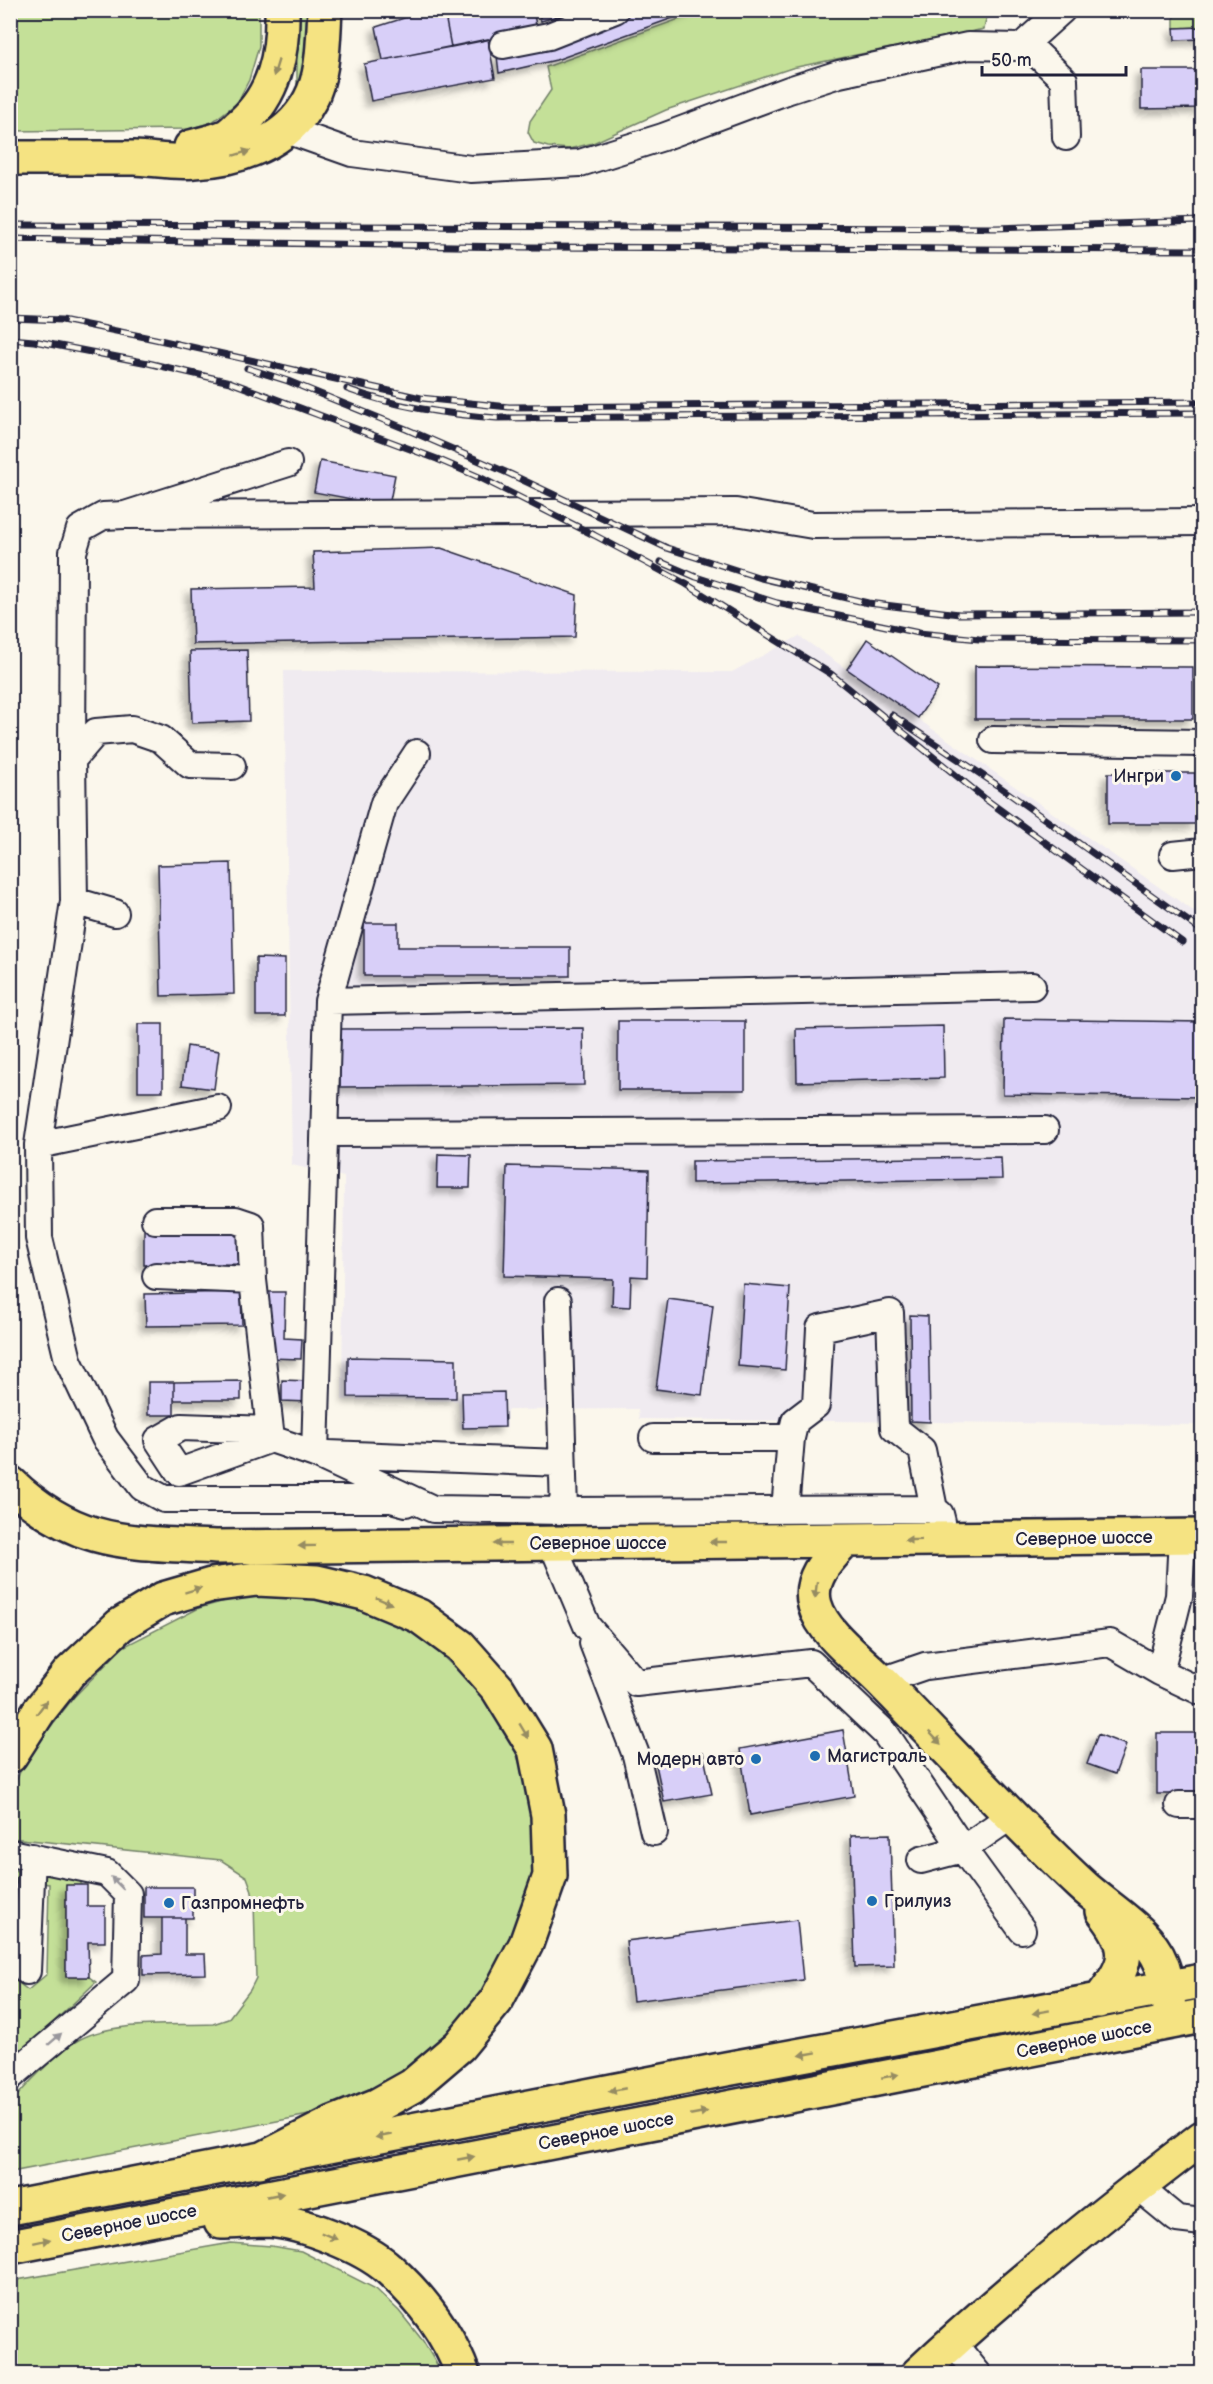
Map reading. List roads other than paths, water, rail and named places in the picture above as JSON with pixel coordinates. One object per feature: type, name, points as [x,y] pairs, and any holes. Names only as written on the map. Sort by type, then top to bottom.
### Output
[{"type":"main road","points":[[143,158],[198,145],[228,135],[253,114],[266,96],[277,68],[282,39],[282,10]]},
{"type":"main road","points":[[10,158],[143,158],[192,162],[230,157],[257,149],[287,130],[310,102],[318,83],[325,10]]},
{"type":"main road","name":"Северное шоссе","points":[[10,1483],[60,1521],[83,1532],[122,1541],[216,1547],[844,1542],[1192,1536]]},
{"type":"main road","points":[[844,1542],[821,1566],[815,1586],[814,1604],[829,1630],[1011,1816],[1083,1886],[1136,1928],[1161,1963],[1170,2022]]},
{"type":"main road","points":[[10,1756],[39,1711],[69,1673],[120,1625],[163,1599],[211,1585],[257,1579],[317,1582],[364,1593],[419,1616],[460,1646],[498,1689],[535,1749],[548,1815],[550,1876],[526,1944],[496,2001],[459,2046],[411,2086],[378,2105],[333,2123],[259,2161]]},
{"type":"main road","points":[[1083,1886],[1118,1930],[1123,1945],[1123,1966],[1099,2001]]},
{"type":"main road","name":"Северное шоссе","points":[[10,2208],[726,2069],[1203,1981]]},
{"type":"main road","name":"Северное шоссе","points":[[10,2247],[1203,2016]]},
{"type":"main road","points":[[918,2373],[1138,2187],[1203,2138]]},
{"type":"main road","points":[[105,2228],[268,2220],[312,2229],[351,2246],[388,2268],[430,2313],[456,2356],[463,2373]]},
{"type":"lane","points":[[503,45],[549,36],[615,10]]},
{"type":"lane","points":[[1021,47],[1062,10]]},
{"type":"lane","points":[[287,130],[352,153],[471,169],[580,163],[663,137],[839,74],[968,46],[1021,47],[1035,52],[1064,80],[1066,137]]},
{"type":"lane","points":[[125,515],[288,463]]},
{"type":"lane","points":[[934,1509],[564,1511],[433,1509],[391,1499],[164,1499],[142,1487],[105,1438],[68,1360],[39,1238],[38,1145],[75,901],[72,760],[73,552],[80,529],[103,516],[125,515],[736,512],[813,525],[1203,522]]},
{"type":"lane","points":[[72,760],[96,732],[132,729],[161,739],[190,765],[232,766]]},
{"type":"lane","points":[[993,740],[1203,743]]},
{"type":"lane","points":[[315,1454],[328,1000],[384,802],[417,753]]},
{"type":"lane","points":[[1173,855],[1203,852]]},
{"type":"lane","points":[[75,901],[115,913]]},
{"type":"lane","points":[[328,1000],[1032,986]]},
{"type":"lane","points":[[38,1145],[218,1108]]},
{"type":"lane","points":[[325,1133],[1046,1130]]},
{"type":"lane","points":[[155,1220],[236,1220],[251,1225],[253,1280],[270,1435],[433,1509]]},
{"type":"lane","points":[[156,1276],[253,1280]]},
{"type":"lane","points":[[558,1301],[564,1511]]},
{"type":"lane","points":[[785,1510],[791,1438],[795,1421],[816,1405],[820,1328],[890,1313],[894,1428],[922,1450],[934,1509],[940,1514],[946,1540]]},
{"type":"lane","points":[[653,1438],[791,1438]]},
{"type":"lane","points":[[315,1454],[561,1463]]},
{"type":"lane","points":[[432,1544],[433,1509]]},
{"type":"lane","points":[[1160,1672],[1192,1536]]},
{"type":"lane","points":[[552,1543],[587,1626],[636,1755],[654,1832]]},
{"type":"lane","points":[[587,1626],[636,1683],[811,1663],[885,1733],[1022,1930]]},
{"type":"lane","points":[[881,1681],[925,1666],[1110,1643],[1160,1672],[1203,1692]]},
{"type":"lane","points":[[921,1860],[963,1848],[1011,1816]]},
{"type":"lane","points":[[10,2077],[126,1980],[128,1894],[107,1873],[21,1855],[27,1971]]},
{"type":"lane","points":[[1138,2187],[1177,2219],[1203,2222]]},
{"type":"lane","points":[[952,2342],[978,2373]]},
{"type":"railway","points":[[10,225],[996,228],[1202,221]]},
{"type":"railway","points":[[10,239],[523,247],[1202,250]]},
{"type":"railway","points":[[10,318],[62,320],[421,398],[509,407],[1202,402]]},
{"type":"railway","points":[[10,339],[34,341],[148,363],[230,382],[437,459],[479,477],[594,535],[686,584],[831,674],[984,798],[1182,942]]},
{"type":"railway","points":[[247,368],[288,381],[406,429],[510,474],[667,548],[761,578],[868,603],[959,614],[1202,612]]},
{"type":"railway","points":[[347,389],[384,401],[421,409],[497,418],[1202,413]]},
{"type":"railway","points":[[661,562],[696,577],[777,603],[919,633],[979,639],[1202,640]]},
{"type":"railway","points":[[892,715],[997,785],[1202,931]]},
{"type":"place","name":"Ингри","points":[[1176,776]]},
{"type":"place","name":"Магистраль","points":[[815,1756]]},
{"type":"place","name":"Модерн авто","points":[[756,1759]]},
{"type":"place","name":"Грилуиз","points":[[872,1901]]},
{"type":"place","name":"Газпромнефть","points":[[169,1903]]}]
